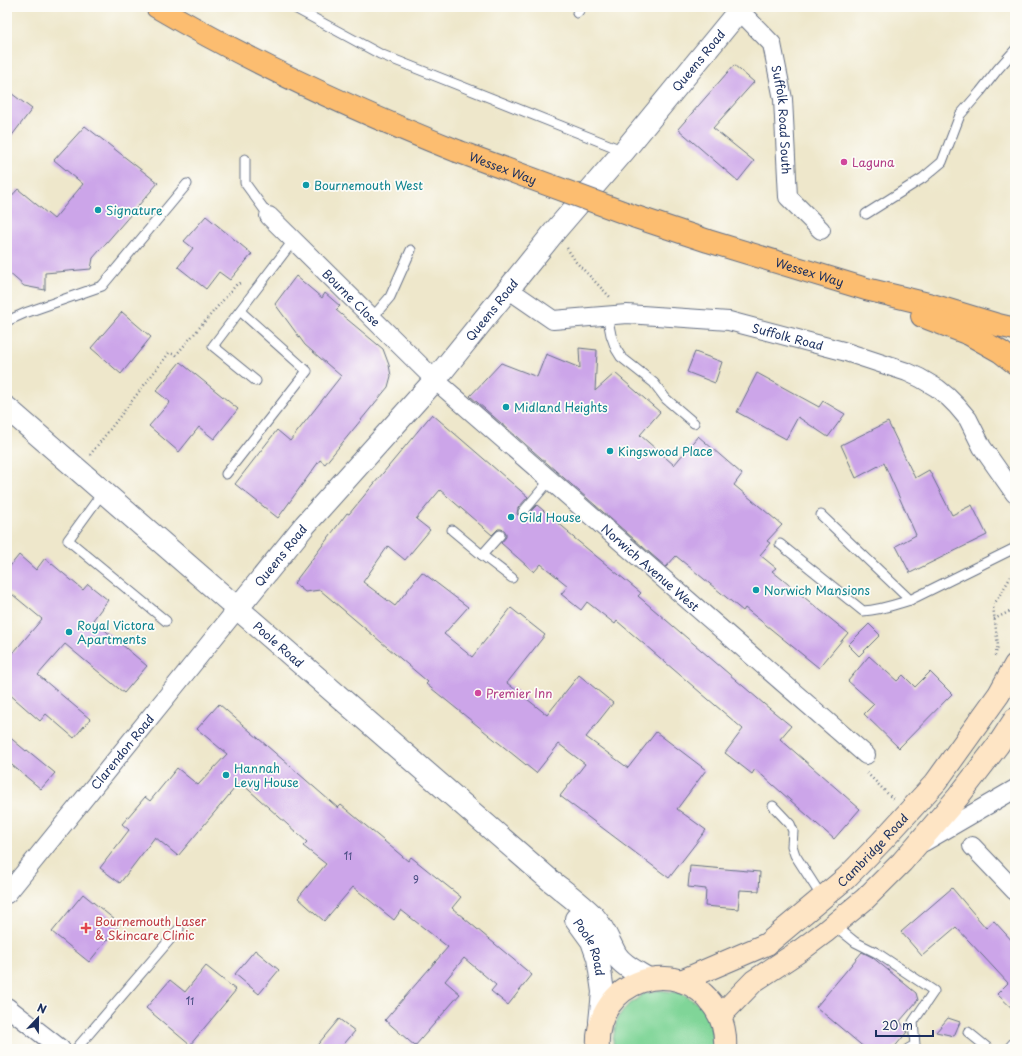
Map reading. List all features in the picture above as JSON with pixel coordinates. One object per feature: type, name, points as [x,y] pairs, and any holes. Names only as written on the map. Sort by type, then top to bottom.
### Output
[{"type":"highway","name":"Wessex Way","points":[[157,7],[242,54],[318,91],[399,128],[525,177],[716,243],[866,289],[932,305],[1015,329]]},
{"type":"highway","name":"Wessex Way","points":[[866,289],[904,310],[969,334],[1001,352],[1015,363]]},
{"type":"main road","name":"Cambridge Road","points":[[681,981],[767,944],[851,873],[936,782],[999,694],[1015,665]]},
{"type":"main road","points":[[720,1016],[754,981],[801,950],[866,899],[902,862],[958,797],[998,745],[1015,719]]},
{"type":"main road","points":[[598,1049],[600,1022],[606,1009],[617,995],[634,984],[648,979],[665,978],[681,981],[694,987],[706,996],[720,1016],[724,1029],[725,1049]]},
{"type":"street","name":"Queens Road","points":[[237,609],[305,525],[435,380],[555,231],[624,151],[741,8]]},
{"type":"street","name":"Suffolk Road South","points":[[741,8],[772,44],[783,100],[788,197],[822,230]]},
{"type":"street","name":"Bourne Close","points":[[268,216],[435,380]]},
{"type":"street","name":"Suffolk Road","points":[[508,289],[554,320],[627,314],[729,321],[843,351],[907,372],[920,378],[948,397],[961,410],[968,419],[982,446],[1015,494]]},
{"type":"street","name":"Norwich Avenue West","points":[[435,380],[866,755]]},
{"type":"street","name":"Poole Road","points":[[7,408],[551,882],[575,900],[595,918],[608,937],[617,956],[627,966],[648,979]]},
{"type":"street","name":"Clarendon Road","points":[[7,894],[237,609]]},
{"type":"street","points":[[916,846],[1015,789]]},
{"type":"street","points":[[972,846],[1015,891]]},
{"type":"street","name":"Poole Road","points":[[551,882],[592,941],[600,971],[603,992],[600,1022]]},
{"type":"street","points":[[7,1007],[61,1049]]},
{"type":"lane","points":[[293,7],[380,54],[624,151]]},
{"type":"lane","points":[[866,214],[923,178],[942,162],[960,114],[1015,50]]},
{"type":"lane","points":[[245,160],[245,183],[268,216]]},
{"type":"lane","points":[[7,322],[25,313],[102,286],[187,184]]},
{"type":"lane","points":[[256,381],[213,346],[293,241]]},
{"type":"lane","points":[[372,318],[390,297],[411,250]]},
{"type":"lane","points":[[226,474],[307,371],[240,311]]},
{"type":"lane","points":[[607,315],[611,336],[621,357],[654,383],[666,399],[694,423]]},
{"type":"lane","points":[[523,512],[550,480]]},
{"type":"lane","points":[[103,492],[68,540],[166,621]]},
{"type":"lane","points":[[821,516],[910,600]]},
{"type":"lane","points":[[452,530],[512,578]]},
{"type":"lane","points":[[482,555],[500,535]]},
{"type":"lane","points":[[780,544],[863,612],[876,611],[910,600],[1015,548]]},
{"type":"lane","points":[[773,806],[790,824],[793,832],[794,855],[822,897]]},
{"type":"lane","points":[[834,925],[855,942],[877,953],[934,991],[913,1022],[915,1045],[908,1049]]},
{"type":"lane","points":[[76,1049],[179,929]]},
{"type":"lane","points":[[968,1032],[989,1049]]},
{"type":"lane","points":[[1008,1049],[1015,1041]]},
{"type":"path","points":[[555,231],[576,262],[627,314]]},
{"type":"path","points":[[78,470],[169,353],[176,356],[237,284],[246,282]]},
{"type":"path","points":[[994,661],[998,646],[993,606],[1015,572]]},
{"type":"path","points":[[994,620],[1015,609]]},
{"type":"path","points":[[866,755],[865,771],[894,800]]},
{"type":"green space","points":[[659,990],[682,993],[700,1005],[710,1021],[714,1039],[713,1049],[614,1049],[613,1040],[616,1022],[625,1008],[643,994]]},
{"type":"building","points":[[734,65],[754,82],[713,128],[754,161],[738,181],[678,129]]},
{"type":"building","points":[[7,90],[32,109],[7,142]]},
{"type":"building","name":"Signature","points":[[85,126],[158,183],[93,258],[91,269],[45,273],[45,290],[24,286],[7,271],[7,201],[18,189],[54,219],[83,184],[54,160]]},
{"type":"building","points":[[206,216],[252,254],[230,280],[219,272],[206,289],[178,267],[193,248],[184,241]]},
{"type":"building","points":[[296,276],[322,298],[325,293],[340,306],[336,310],[383,349],[389,365],[391,376],[388,387],[325,464],[320,460],[278,518],[235,484],[277,430],[290,441],[341,376],[305,345],[275,304]]},
{"type":"building","points":[[122,312],[151,337],[121,374],[91,348]]},
{"type":"building","points":[[579,348],[597,350],[595,391],[615,373],[660,412],[640,435],[674,465],[698,436],[742,474],[734,485],[782,525],[767,541],[770,543],[760,555],[776,568],[772,571],[848,633],[819,668],[745,608],[743,611],[676,556],[666,567],[470,396],[501,363],[537,377],[546,354],[580,368]]},
{"type":"building","points":[[695,352],[722,362],[715,383],[687,372]]},
{"type":"building","points":[[180,362],[238,409],[214,439],[199,427],[179,452],[149,426],[170,402],[156,391]]},
{"type":"building","points":[[757,373],[819,407],[823,401],[845,414],[828,437],[798,417],[786,439],[737,412]]},
{"type":"building","points":[[432,414],[528,497],[518,508],[517,514],[519,516],[522,518],[525,517],[537,505],[569,532],[568,533],[641,593],[638,596],[791,726],[780,739],[860,809],[834,839],[755,769],[752,774],[725,753],[743,729],[617,621],[615,624],[587,602],[581,610],[561,594],[568,586],[541,564],[534,572],[501,543],[506,537],[504,530],[498,529],[492,535],[440,490],[416,519],[430,530],[405,560],[388,546],[363,582],[395,606],[422,572],[468,607],[444,634],[472,657],[511,608],[545,635],[507,683],[547,715],[579,675],[613,703],[586,737],[628,768],[656,732],[706,770],[677,809],[706,830],[669,878],[560,796],[585,764],[559,744],[536,773],[426,684],[428,682],[320,590],[305,592],[294,583],[347,513],[349,514]]},
{"type":"building","points":[[888,422],[915,478],[929,470],[952,515],[972,505],[987,535],[910,573],[896,546],[916,535],[884,463],[856,478],[841,445]]},
{"type":"building","name":"Royal Victora Apartments","points":[[19,555],[36,570],[45,558],[83,590],[88,584],[108,600],[93,620],[147,666],[124,693],[65,644],[38,675],[90,719],[74,738],[46,714],[40,721],[7,692],[7,648],[13,653],[42,619],[7,590],[7,570]]},
{"type":"building","points":[[869,624],[880,635],[859,656],[848,645]]},
{"type":"building","points":[[869,656],[897,681],[903,675],[915,687],[930,672],[952,694],[899,748],[864,714],[874,704],[848,681]]},
{"type":"building","points":[[219,704],[338,808],[341,805],[408,861],[411,857],[461,897],[452,908],[532,975],[508,1005],[491,991],[496,985],[464,958],[445,981],[460,994],[415,1046],[385,1020],[448,947],[401,910],[394,920],[353,887],[324,921],[298,898],[326,864],[303,846],[307,842],[240,782],[178,856],[155,837],[120,883],[100,868],[129,830],[122,824],[145,797],[150,801],[177,768],[198,785],[227,754],[197,729]]},
{"type":"building","points":[[7,735],[55,773],[41,789],[7,761]]},
{"type":"building","points":[[690,866],[760,872],[759,891],[740,890],[738,909],[705,906],[706,889],[688,887]]},
{"type":"building","points":[[952,888],[986,928],[994,921],[1015,944],[1015,1011],[997,994],[1008,983],[956,927],[922,956],[901,932]]},
{"type":"building","name":"Bournemouth Laser & Skincare Clinic","points":[[83,894],[120,924],[89,962],[52,932]]},
{"type":"building","points":[[255,950],[279,970],[259,994],[235,974]]},
{"type":"building","points":[[862,952],[872,957],[916,993],[918,1000],[900,1021],[907,1032],[893,1049],[866,1049],[816,1007]]},
{"type":"building","points":[[206,966],[236,990],[190,1045],[146,1008],[170,980],[185,992]]},
{"type":"building","points":[[948,1018],[960,1022],[954,1036],[936,1032]]},
{"type":"building","points":[[339,1019],[355,1031],[340,1049],[314,1049]]},
{"type":"place","name":"Laguna","points":[[844,162]]},
{"type":"place","name":"Bournemouth West","points":[[306,185]]},
{"type":"place","name":"Signature","points":[[98,210]]},
{"type":"place","name":"Midland Heights","points":[[506,407]]},
{"type":"place","name":"Kingswood Place","points":[[610,451]]},
{"type":"place","name":"Gild House","points":[[511,517]]},
{"type":"place","name":"Norwich Mansions","points":[[756,590]]},
{"type":"place","name":"Royal Victora Apartments","points":[[69,632]]},
{"type":"place","name":"Premier Inn","points":[[478,693]]},
{"type":"place","name":"Hannah Levy House","points":[[226,775]]},
{"type":"place","name":"Bournemouth Laser & Skincare Clinic","points":[[86,928]]}]
